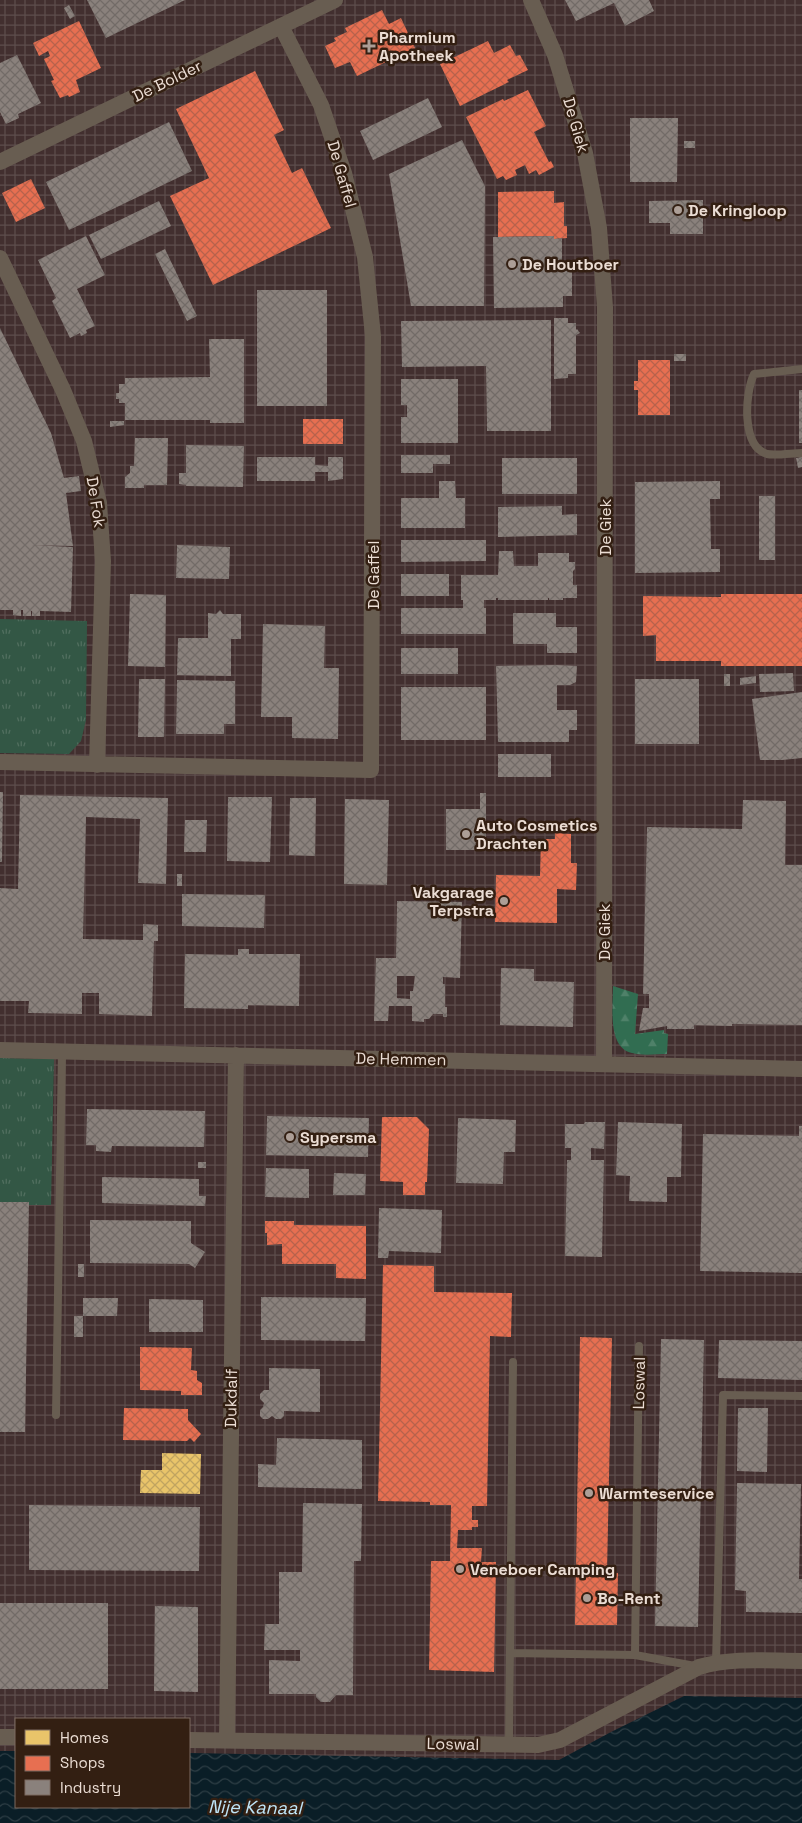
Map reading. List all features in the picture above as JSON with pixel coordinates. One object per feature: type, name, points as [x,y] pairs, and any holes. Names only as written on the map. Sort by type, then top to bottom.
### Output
[{"type":"street","name":"De Bolder","points":[[0,162],[335,0]]},
{"type":"street","name":"De Giek","points":[[531,0],[555,55],[585,153],[598,228],[605,307],[604,1064]]},
{"type":"street","name":"De Gaffel","points":[[0,762],[371,770],[373,336],[365,258],[344,173],[321,105],[281,26]]},
{"type":"street","name":"De Fok","points":[[0,258],[81,432],[99,503],[103,561],[97,764]]},
{"type":"street","name":"De Hemmen","points":[[0,1050],[802,1069]]},
{"type":"street","name":"Dukdalf","points":[[227,1740],[236,1055]]},
{"type":"street","name":"Loswal","points":[[190,1740],[538,1746],[560,1740],[699,1667],[716,1662],[738,1660],[802,1661]]},
{"type":"street","points":[[0,1737],[15,1737]]},
{"type":"lane","points":[[802,369],[754,374],[748,386],[748,432],[755,447],[768,454],[802,453]]},
{"type":"lane","points":[[56,1415],[62,1052]]},
{"type":"lane","name":"Loswal","points":[[639,1346],[635,1656],[699,1667]]},
{"type":"lane","points":[[509,1745],[513,1362]]},
{"type":"lane","points":[[716,1662],[723,1395],[802,1396]]},
{"type":"lane","points":[[510,1653],[635,1656]]},
{"type":"shaded area","points":[[0,0],[802,0],[802,1704],[577,1772],[190,1765],[190,1718],[15,1718],[15,1762],[0,1762]]},
{"type":"green space","points":[[0,619],[87,621],[86,720],[81,741],[69,754],[0,753]]},
{"type":"green space","points":[[613,986],[638,994],[635,1034],[664,1030],[664,1033],[668,1034],[667,1054],[645,1055],[632,1053],[618,1043],[612,1014]]},
{"type":"green space","points":[[0,1058],[54,1059],[51,1205],[0,1205]]},
{"type":"water","name":"Nije Kanaal","points":[[684,1696],[802,1698],[802,1823],[0,1823],[0,1751],[15,1751],[15,1808],[190,1808],[190,1753],[559,1760]]},
{"type":"building: Homes","points":[[162,1453],[201,1454],[200,1494],[140,1493],[141,1470],[162,1470]]},
{"type":"building: Shops","points":[[382,10],[389,24],[401,18],[415,48],[357,76],[350,62],[335,68],[325,46],[336,41],[334,38],[347,32],[345,28]]},
{"type":"building: Shops","points":[[79,21],[101,68],[76,80],[80,92],[69,97],[68,95],[60,98],[51,81],[54,80],[44,59],[50,56],[48,51],[39,56],[33,43]]},
{"type":"building: Shops","points":[[488,41],[494,53],[510,45],[516,56],[520,55],[528,70],[507,80],[509,82],[460,106],[440,64]]},
{"type":"building: Shops","points":[[255,71],[284,130],[274,135],[292,173],[302,168],[331,228],[213,285],[170,196],[209,178],[176,109]]},
{"type":"building: Shops","points":[[528,90],[546,126],[534,132],[549,162],[551,161],[554,167],[539,175],[536,170],[529,174],[525,165],[515,170],[517,175],[506,180],[503,176],[497,179],[466,117],[503,99],[504,101]]},
{"type":"building: Shops","points":[[31,179],[45,208],[16,222],[2,193]]},
{"type":"building: Shops","points":[[554,191],[554,203],[564,202],[564,226],[567,226],[567,238],[554,239],[554,236],[498,237],[498,192]]},
{"type":"building: Shops","points":[[638,360],[670,360],[670,415],[638,415],[638,390],[634,390],[634,381],[638,381]]},
{"type":"building: Shops","points":[[303,419],[343,419],[343,444],[303,444]]},
{"type":"building: Shops","points":[[721,594],[802,594],[802,666],[721,666],[721,661],[656,661],[656,635],[643,636],[643,596],[721,597]]},
{"type":"building: Shops","points":[[555,833],[571,834],[571,863],[577,863],[576,890],[557,889],[557,923],[495,922],[496,875],[540,876],[541,839],[555,839]]},
{"type":"building: Shops","points":[[382,1117],[417,1117],[429,1129],[425,1195],[403,1195],[403,1182],[380,1181]]},
{"type":"building: Shops","points":[[265,1221],[294,1221],[294,1225],[366,1226],[366,1279],[336,1278],[336,1264],[282,1264],[282,1244],[267,1245]]},
{"type":"building: Shops","points":[[383,1265],[434,1266],[434,1292],[512,1293],[511,1337],[490,1336],[487,1506],[472,1506],[472,1520],[478,1520],[478,1527],[472,1527],[472,1530],[458,1530],[457,1548],[482,1548],[481,1562],[496,1562],[494,1672],[429,1670],[431,1561],[450,1561],[451,1505],[430,1505],[430,1502],[378,1501]]},
{"type":"building: Shops","points":[[580,1337],[612,1338],[607,1572],[618,1573],[617,1625],[575,1625]]},
{"type":"building: Shops","points":[[140,1347],[192,1348],[191,1370],[197,1371],[197,1380],[202,1383],[202,1395],[181,1395],[181,1391],[140,1390]]},
{"type":"building: Shops","points":[[124,1408],[188,1409],[188,1420],[201,1434],[194,1442],[190,1438],[187,1441],[123,1440]]},
{"type":"building: Industry","points":[[87,0],[185,0],[106,38]]},
{"type":"building: Industry","points":[[565,0],[649,0],[654,11],[625,26],[614,3],[576,21]]},
{"type":"building: Industry","points":[[69,5],[75,16],[70,19],[64,8]]},
{"type":"building: Industry","points":[[17,55],[41,103],[18,114],[19,118],[6,124],[0,112],[0,63]]},
{"type":"building: Industry","points":[[428,98],[442,127],[373,160],[360,131]]},
{"type":"building: Industry","points":[[630,118],[678,118],[677,182],[630,182]]},
{"type":"building: Industry","points":[[169,122],[192,171],[69,230],[46,182]]},
{"type":"building: Industry","points":[[462,140],[485,186],[484,306],[411,306],[389,174]]},
{"type":"building: Industry","points":[[684,141],[695,141],[695,148],[684,148]]},
{"type":"building: Industry","points":[[703,200],[703,234],[670,234],[670,223],[649,223],[649,201]]},
{"type":"building: Industry","points":[[159,201],[171,226],[101,259],[89,235]]},
{"type":"building: Industry","points":[[86,236],[105,275],[77,289],[95,326],[86,330],[87,333],[81,336],[80,333],[70,338],[52,301],[56,298],[38,260]]},
{"type":"building: Industry","points":[[554,236],[554,239],[562,238],[562,262],[572,262],[572,296],[563,296],[563,307],[494,308],[493,237]]},
{"type":"building: Industry","points":[[165,249],[197,316],[187,321],[155,254]]},
{"type":"building: Industry","points":[[257,290],[327,290],[327,406],[257,406]]},
{"type":"building: Industry","points":[[554,318],[568,318],[568,323],[576,323],[576,330],[580,333],[576,335],[576,374],[568,374],[568,378],[554,379]]},
{"type":"building: Industry","points":[[551,320],[551,431],[487,431],[486,366],[402,367],[401,321]]},
{"type":"building: Industry","points":[[0,328],[51,433],[64,478],[79,476],[81,491],[66,493],[73,546],[30,545],[73,547],[71,612],[40,611],[40,616],[32,616],[31,611],[31,616],[23,616],[23,610],[21,610],[21,616],[13,615],[13,610],[0,610]]},
{"type":"building: Industry","points":[[209,339],[244,339],[244,423],[210,423],[210,420],[125,420],[125,403],[119,403],[119,399],[116,399],[116,393],[119,393],[119,384],[125,384],[125,378],[210,377]]},
{"type":"building: Industry","points":[[674,354],[686,354],[686,361],[674,361]]},
{"type":"building: Industry","points":[[401,379],[458,379],[458,443],[401,443],[401,417],[407,417],[407,405],[401,405]]},
{"type":"building: Industry","points":[[799,390],[802,390],[802,443],[799,443]]},
{"type":"building: Industry","points":[[110,421],[124,421],[124,425],[110,427]]},
{"type":"building: Industry","points":[[135,438],[168,438],[167,485],[144,485],[144,488],[125,488],[125,477],[130,473],[130,466],[134,466]]},
{"type":"building: Industry","points":[[186,445],[244,446],[243,487],[186,486],[179,484],[179,473],[186,473]]},
{"type":"building: Industry","points":[[401,455],[450,455],[450,464],[433,464],[433,473],[401,473]]},
{"type":"building: Industry","points":[[257,457],[315,457],[315,465],[328,466],[328,457],[343,457],[343,479],[328,481],[328,472],[315,472],[315,481],[257,481]]},
{"type":"building: Industry","points":[[802,457],[802,467],[798,468],[796,458]]},
{"type":"building: Industry","points":[[502,458],[577,458],[577,494],[502,494]]},
{"type":"building: Industry","points":[[439,481],[455,481],[456,498],[465,498],[465,528],[401,528],[401,498],[439,498]]},
{"type":"building: Industry","points":[[720,481],[720,499],[710,499],[711,549],[720,549],[720,572],[635,573],[635,482]]},
{"type":"building: Industry","points":[[759,496],[775,496],[775,560],[759,560]]},
{"type":"building: Industry","points":[[562,506],[562,515],[577,514],[577,535],[498,537],[498,507]]},
{"type":"building: Industry","points":[[401,540],[486,540],[486,561],[401,562]]},
{"type":"building: Industry","points":[[177,545],[230,547],[229,579],[176,578]]},
{"type":"building: Industry","points":[[499,551],[513,551],[514,566],[538,566],[538,553],[569,553],[569,562],[575,562],[573,585],[577,585],[577,598],[563,598],[563,600],[549,600],[548,598],[548,600],[498,600],[496,598],[496,600],[484,600],[484,608],[486,608],[486,634],[401,634],[401,608],[463,608],[463,600],[461,600],[461,575],[498,575]]},
{"type":"building: Industry","points":[[401,574],[449,574],[449,596],[401,596]]},
{"type":"building: Industry","points":[[130,594],[166,595],[165,667],[128,666]]},
{"type":"building: Industry","points":[[220,610],[223,614],[241,614],[241,639],[231,639],[231,676],[177,675],[178,638],[208,638],[208,613],[216,614]]},
{"type":"building: Industry","points":[[513,613],[556,613],[556,627],[577,627],[577,653],[547,653],[547,644],[513,644]]},
{"type":"building: Industry","points":[[263,624],[325,626],[324,668],[339,668],[338,739],[292,738],[292,717],[261,717]]},
{"type":"building: Industry","points":[[401,648],[458,648],[458,674],[401,674]]},
{"type":"building: Industry","points":[[496,666],[577,666],[576,682],[570,685],[557,685],[557,710],[577,710],[577,730],[569,730],[569,742],[498,742]]},
{"type":"building: Industry","points":[[793,673],[794,691],[760,692],[759,674]]},
{"type":"building: Industry","points":[[724,674],[730,674],[730,686],[724,686]]},
{"type":"building: Industry","points":[[756,676],[756,683],[740,685],[740,678]]},
{"type":"building: Industry","points":[[139,679],[165,679],[164,737],[138,737]]},
{"type":"building: Industry","points":[[635,679],[699,679],[699,744],[635,744]]},
{"type":"building: Industry","points":[[177,680],[235,681],[235,724],[224,724],[224,734],[176,734]]},
{"type":"building: Industry","points":[[401,687],[486,687],[486,740],[401,740]]},
{"type":"building: Industry","points":[[802,692],[802,758],[760,760],[752,699]]},
{"type":"building: Industry","points":[[498,754],[551,754],[551,777],[498,777]]},
{"type":"building: Industry","points":[[0,792],[3,792],[2,862],[0,862]]},
{"type":"building: Industry","points":[[480,793],[486,793],[486,850],[446,850],[446,809],[480,809]]},
{"type":"building: Industry","points":[[20,795],[168,798],[166,884],[138,883],[140,819],[86,817],[83,939],[143,940],[143,924],[158,925],[158,941],[154,941],[152,1016],[99,1014],[99,993],[82,993],[82,1014],[28,1013],[29,1001],[0,1001],[0,888],[18,889]]},
{"type":"building: Industry","points":[[228,797],[272,797],[270,862],[227,861]]},
{"type":"building: Industry","points":[[290,798],[316,798],[315,856],[289,855]]},
{"type":"building: Industry","points":[[345,799],[389,800],[387,885],[344,884]]},
{"type":"building: Industry","points":[[743,800],[786,801],[785,865],[802,865],[802,1025],[694,1025],[694,1029],[667,1029],[667,1026],[639,1031],[643,1008],[649,1008],[649,994],[643,994],[647,827],[742,829]]},
{"type":"building: Industry","points":[[185,820],[207,820],[206,852],[184,852]]},
{"type":"building: Industry","points":[[177,874],[182,874],[182,886],[177,886]]},
{"type":"building: Industry","points":[[182,894],[265,895],[264,928],[182,926]]},
{"type":"building: Industry","points":[[397,901],[462,902],[460,978],[443,977],[447,1017],[443,1017],[443,1014],[433,1014],[429,1019],[424,1019],[424,1022],[412,1021],[412,1006],[389,1006],[388,1021],[374,1021],[376,958],[396,958]],"holes":[[[397,976],[415,976],[413,991],[410,991],[410,999],[397,998]]]},
{"type":"building: Industry","points":[[238,949],[249,949],[249,954],[300,954],[299,1006],[248,1005],[248,1009],[184,1008],[185,954],[238,955]]},
{"type":"building: Industry","points":[[501,968],[534,969],[534,981],[574,982],[573,1027],[500,1025]]},
{"type":"building: Industry","points":[[87,1109],[205,1111],[204,1147],[112,1146],[111,1152],[96,1151],[96,1145],[86,1145]]},
{"type":"building: Industry","points":[[267,1116],[369,1118],[368,1157],[266,1155]]},
{"type":"building: Industry","points":[[458,1118],[516,1120],[515,1152],[504,1152],[503,1184],[456,1183]]},
{"type":"building: Industry","points":[[585,1122],[605,1122],[604,1149],[591,1148],[591,1160],[604,1160],[602,1257],[565,1256],[567,1160],[571,1160],[571,1148],[565,1148],[565,1124],[584,1124]]},
{"type":"building: Industry","points":[[618,1122],[682,1124],[681,1177],[667,1177],[667,1202],[629,1201],[630,1176],[616,1175]]},
{"type":"building: Industry","points":[[799,1126],[802,1126],[802,1273],[700,1271],[703,1134],[799,1136]]},
{"type":"building: Industry","points":[[198,1162],[206,1162],[206,1168],[198,1168]]},
{"type":"building: Industry","points":[[266,1168],[309,1169],[309,1198],[265,1197]]},
{"type":"building: Industry","points":[[334,1173],[366,1174],[365,1195],[333,1195]]},
{"type":"building: Industry","points":[[102,1177],[199,1179],[199,1196],[206,1196],[205,1206],[102,1203]]},
{"type":"building: Industry","points":[[0,1202],[29,1202],[25,1432],[0,1432]]},
{"type":"building: Industry","points":[[379,1208],[442,1210],[441,1253],[389,1251],[388,1258],[378,1258]]},
{"type":"building: Industry","points":[[90,1220],[191,1221],[191,1243],[205,1252],[195,1268],[189,1264],[90,1263]]},
{"type":"building: Industry","points":[[78,1264],[84,1264],[84,1277],[78,1277]]},
{"type":"building: Industry","points":[[261,1297],[366,1298],[365,1341],[261,1340]]},
{"type":"building: Industry","points":[[83,1298],[118,1298],[117,1316],[83,1316]]},
{"type":"building: Industry","points":[[149,1299],[203,1300],[203,1332],[149,1332]]},
{"type":"building: Industry","points":[[74,1316],[83,1316],[83,1337],[74,1337]]},
{"type":"building: Industry","points":[[661,1339],[704,1340],[698,1627],[655,1626]]},
{"type":"building: Industry","points":[[719,1340],[802,1341],[802,1380],[718,1378]]},
{"type":"building: Industry","points":[[269,1368],[320,1369],[320,1412],[284,1411],[284,1416],[281,1419],[276,1419],[272,1416],[268,1419],[263,1419],[260,1416],[260,1410],[264,1403],[260,1399],[260,1394],[264,1390],[269,1390]]},
{"type":"building: Industry","points":[[738,1408],[768,1408],[767,1472],[737,1471]]},
{"type":"building: Industry","points":[[277,1438],[362,1440],[362,1489],[258,1487],[258,1464],[276,1465]]},
{"type":"building: Industry","points":[[737,1483],[801,1484],[799,1579],[802,1579],[802,1613],[746,1612],[746,1591],[735,1590]]},
{"type":"building: Industry","points":[[303,1503],[362,1504],[361,1561],[354,1561],[353,1695],[336,1695],[330,1702],[321,1702],[316,1697],[316,1694],[269,1694],[269,1660],[300,1661],[300,1650],[264,1650],[265,1624],[279,1624],[279,1572],[302,1572]]},
{"type":"building: Industry","points":[[29,1505],[200,1507],[199,1571],[29,1570]]},
{"type":"building: Industry","points":[[0,1603],[108,1603],[108,1689],[0,1689]]},
{"type":"building: Industry","points":[[155,1606],[198,1607],[198,1692],[154,1691]]},
{"type":"place","name":"Pharmium Apotheek","points":[[369,46]]},
{"type":"place","name":"De Kringloop","points":[[678,210]]},
{"type":"place","name":"De Houtboer","points":[[512,264]]},
{"type":"place","name":"Auto Cosmetics Drachten","points":[[466,834]]},
{"type":"place","name":"Vakgarage Terpstra","points":[[504,901]]},
{"type":"place","name":"Sypersma","points":[[290,1137]]},
{"type":"place","name":"Warmteservice","points":[[589,1493]]},
{"type":"place","name":"Veneboer Camping","points":[[460,1569]]},
{"type":"place","name":"Bo-Rent","points":[[587,1598]]}]
